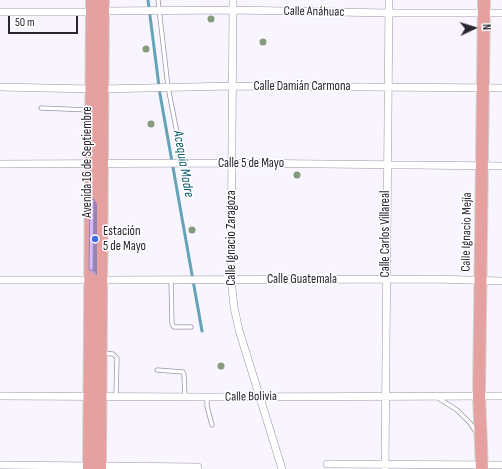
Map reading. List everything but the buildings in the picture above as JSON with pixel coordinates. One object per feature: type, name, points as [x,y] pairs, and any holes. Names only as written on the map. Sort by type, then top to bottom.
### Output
[{"type":"main road","name":"Calle Ignacio Mejía","points":[[483,468],[479,395],[484,0]]},
{"type":"main road","name":"Avenida 16 de Septiembre","points":[[94,468],[97,6]]},
{"type":"main road","name":"Avenida 16 de Septiembre","points":[[96,89],[90,110],[96,165]]},
{"type":"main road","name":"Avenida 16 de Septiembre","points":[[95,396],[101,353],[96,280]]},
{"type":"street","name":"Calle Ignacio Zaragoza","points":[[233,0],[231,279],[234,307],[239,330],[282,469]]},
{"type":"street","name":"Calle Carlos Villareal","points":[[385,467],[389,0]]},
{"type":"street","name":"Calle Anáhuac","points":[[0,12],[97,6],[158,12],[233,10],[389,13],[502,13]]},
{"type":"street","name":"Calle Damián Carmona","points":[[0,87],[96,89],[232,86],[502,88]]},
{"type":"street","name":"Calle 5 de Mayo","points":[[0,164],[96,165],[232,163],[502,166]]},
{"type":"street","name":"Calle Guatemala","points":[[0,280],[231,279],[502,281]]},
{"type":"street","name":"Calle Bolivia","points":[[0,396],[502,396]]},
{"type":"street","points":[[327,464],[385,467],[483,468],[502,465]]},
{"type":"street","points":[[0,465],[94,468],[198,467]]},
{"type":"lane","points":[[158,0],[166,87],[181,164]]},
{"type":"lane","points":[[41,108],[90,110]]},
{"type":"lane","points":[[172,280],[172,324],[174,327],[191,327]]},
{"type":"lane","points":[[101,353],[113,354],[117,358],[116,396]]},
{"type":"lane","points":[[157,370],[183,372],[185,397]]},
{"type":"lane","points":[[433,396],[446,402],[457,410],[470,423],[481,438]]},
{"type":"lane","points":[[207,397],[207,406],[212,425]]},
{"type":"waterway","name":"Acequia Madre","points":[[148,0],[160,94],[202,331]]},
{"type":"place","name":"Estación 5 de Mayo","points":[[95,239]]}]
